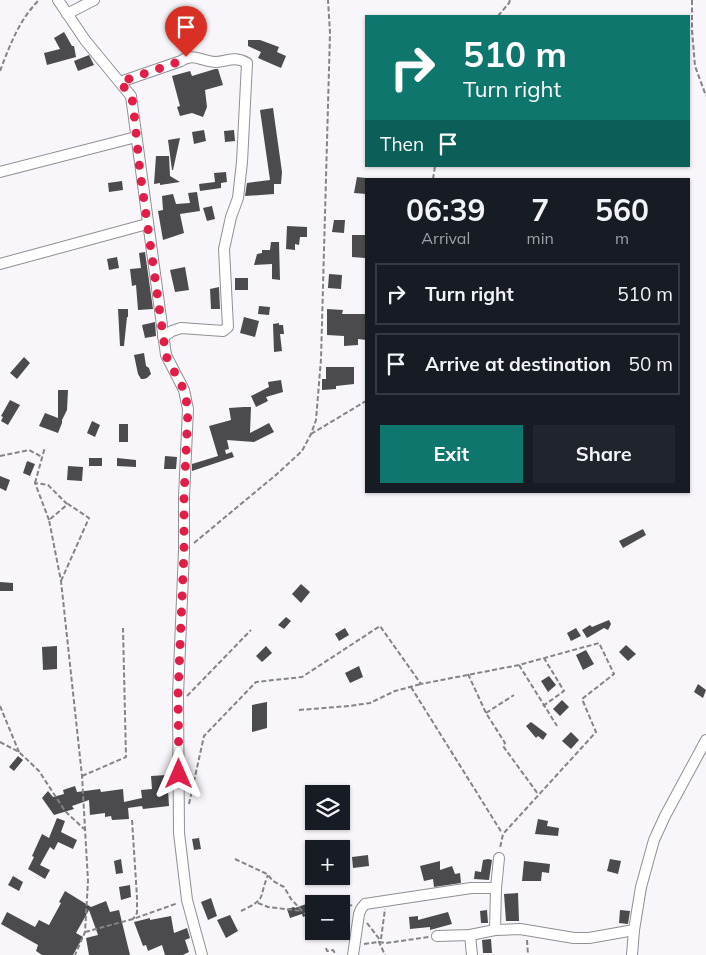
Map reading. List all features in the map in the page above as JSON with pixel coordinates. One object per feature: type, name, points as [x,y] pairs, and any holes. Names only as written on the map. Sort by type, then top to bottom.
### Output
[{"type":"street","points":[[58,0],[85,40],[131,96],[166,356],[184,390],[188,409],[178,695],[179,833],[187,900],[202,955]]},
{"type":"street","points":[[67,14],[94,0]]},
{"type":"street","points":[[120,82],[181,61],[186,57],[203,58],[214,62],[239,59],[247,63],[242,162],[238,198],[231,216],[224,249],[229,323],[226,330],[223,331],[181,328],[163,337]]},
{"type":"street","points":[[0,172],[136,137]]},
{"type":"street","points":[[0,264],[147,224]]},
{"type":"street","points":[[632,955],[640,887],[654,840],[678,790],[706,740]]},
{"type":"street","points":[[496,930],[496,888],[499,858]]},
{"type":"street","points":[[353,950],[359,914],[365,904],[471,888],[496,888]]},
{"type":"street","points":[[438,936],[470,935],[496,930],[527,930],[574,938],[589,938],[634,930]]},
{"type":"street","points":[[470,935],[472,955]]},
{"type":"path","points":[[0,71],[13,36],[30,8],[39,0]]},
{"type":"path","points":[[184,551],[302,451],[312,434],[316,420],[321,359],[330,33],[328,0]]},
{"type":"path","points":[[499,15],[510,0]]},
{"type":"path","points":[[692,0],[695,66],[706,96]]},
{"type":"path","points":[[312,434],[365,402]]},
{"type":"path","points":[[45,447],[34,483],[49,520],[61,581],[82,776],[88,881],[85,932],[75,955]]},
{"type":"path","points":[[0,456],[29,450],[42,457]]},
{"type":"path","points":[[34,483],[48,485],[68,504],[89,518],[61,581]]},
{"type":"path","points":[[49,520],[68,504]]},
{"type":"path","points":[[189,805],[204,736],[256,682],[302,677],[380,626],[421,684]]},
{"type":"path","points":[[82,776],[126,757],[123,628]]},
{"type":"path","points":[[178,695],[186,697],[251,630]]},
{"type":"path","points":[[299,710],[370,703],[421,684],[519,665],[600,643],[614,674],[582,699],[596,732],[503,834],[499,858]]},
{"type":"path","points":[[544,658],[564,691],[544,706]]},
{"type":"path","points":[[519,665],[557,726]]},
{"type":"path","points":[[468,674],[486,713],[505,744],[503,746],[538,795]]},
{"type":"path","points":[[411,687],[503,834]]},
{"type":"path","points":[[486,713],[514,695]]},
{"type":"path","points":[[0,706],[19,752]]},
{"type":"path","points":[[0,742],[19,752],[39,771],[65,811],[84,830]]},
{"type":"path","points":[[132,820],[137,897],[137,914],[133,919]]},
{"type":"path","points":[[236,859],[268,875],[284,887],[291,900],[305,914]]},
{"type":"path","points":[[241,911],[258,902],[264,893],[264,885],[268,875]]},
{"type":"path","points":[[85,932],[133,919],[187,900]]},
{"type":"path","points":[[380,941],[387,900]]},
{"type":"path","points":[[258,902],[268,907],[304,911]]},
{"type":"path","points":[[359,914],[380,941],[385,955]]},
{"type":"path","points":[[527,930],[528,955]]},
{"type":"path","points":[[353,950],[380,941],[386,943],[438,936]]},
{"type":"path","points":[[326,948],[327,951],[333,950],[336,955]]},
{"type":"building","points":[[64,32],[72,46],[74,46],[76,57],[47,65],[44,53],[60,49],[54,38]]},
{"type":"building","points":[[248,40],[260,40],[279,47],[277,52],[286,56],[281,68],[258,58],[261,52],[248,46]]},
{"type":"building","points":[[89,55],[94,65],[78,71],[74,61]]},
{"type":"building","points":[[218,69],[223,85],[205,90],[207,107],[203,117],[192,113],[180,116],[177,107],[180,106],[172,76],[190,71],[192,76]]},
{"type":"building","points":[[273,108],[282,172],[281,184],[274,184],[274,194],[245,196],[247,183],[270,180],[260,110]]},
{"type":"building","points":[[204,130],[206,141],[194,144],[192,132]]},
{"type":"building","points":[[234,130],[235,141],[225,142],[224,131]]},
{"type":"building","points":[[180,138],[173,170],[172,170],[168,140]]},
{"type":"building","points":[[156,156],[169,156],[170,176],[180,182],[154,184]]},
{"type":"building","points":[[226,172],[227,182],[221,183],[221,188],[200,191],[199,184],[215,182],[214,173]]},
{"type":"building","points":[[357,177],[366,178],[365,194],[354,193]]},
{"type":"building","points":[[122,181],[123,190],[109,192],[108,183]]},
{"type":"building","points":[[197,192],[200,211],[180,214],[184,233],[163,240],[158,211],[163,210],[162,196],[173,194],[176,204],[190,203],[188,193]]},
{"type":"building","points":[[212,206],[215,219],[207,221],[203,208]]},
{"type":"building","points":[[334,220],[345,220],[344,233],[332,232]]},
{"type":"building","points":[[287,226],[307,227],[307,237],[300,237],[299,245],[295,244],[295,250],[286,249]]},
{"type":"building","points":[[352,235],[365,235],[365,258],[352,257]]},
{"type":"building","points":[[271,242],[279,242],[280,280],[272,279],[272,264],[254,265],[257,254],[262,253],[262,250],[270,250]]},
{"type":"building","points":[[145,252],[153,309],[138,310],[136,285],[132,286],[130,269],[141,268],[139,253]]},
{"type":"building","points":[[117,257],[119,268],[109,270],[107,259]]},
{"type":"building","points":[[185,267],[189,290],[175,292],[170,270]]},
{"type":"building","points":[[329,274],[342,275],[341,289],[328,288]]},
{"type":"building","points":[[235,278],[248,278],[248,290],[235,290]]},
{"type":"building","points":[[219,287],[220,309],[211,309],[210,289]]},
{"type":"building","points":[[259,306],[270,307],[269,315],[258,314]]},
{"type":"building","points":[[118,309],[128,309],[124,346],[120,346]]},
{"type":"building","points":[[327,309],[343,310],[342,314],[365,314],[365,340],[358,339],[358,345],[344,346],[344,336],[327,335]]},
{"type":"building","points":[[244,317],[259,321],[255,337],[240,333]]},
{"type":"building","points":[[155,322],[156,336],[145,338],[142,325]]},
{"type":"building","points":[[279,323],[279,325],[283,325],[284,334],[280,334],[282,351],[274,352],[273,324]]},
{"type":"building","points":[[144,353],[146,366],[151,374],[147,378],[141,379],[134,355]]},
{"type":"building","points":[[24,357],[30,363],[17,379],[10,373]]},
{"type":"building","points":[[326,367],[354,367],[354,384],[336,386],[336,389],[322,390],[322,379],[326,379]]},
{"type":"building","points":[[281,380],[283,392],[266,397],[268,401],[256,407],[251,396],[269,387],[268,382]]},
{"type":"building","points":[[58,390],[68,390],[67,410],[58,433],[39,426],[45,413],[58,418]]},
{"type":"building","points":[[10,400],[20,405],[8,425],[1,421],[3,417],[1,416]]},
{"type":"building","points":[[251,407],[250,433],[269,423],[274,432],[254,442],[227,440],[229,449],[225,450],[226,454],[232,452],[234,457],[192,471],[192,464],[218,456],[209,426],[231,420],[229,408]]},
{"type":"building","points":[[92,421],[100,425],[95,437],[87,433]]},
{"type":"building","points":[[119,424],[128,424],[128,442],[119,442]]},
{"type":"building","points":[[165,456],[177,457],[176,469],[164,469]]},
{"type":"building","points":[[89,458],[102,458],[102,466],[89,466]]},
{"type":"building","points":[[117,458],[136,460],[136,467],[117,466]]},
{"type":"building","points":[[27,461],[35,464],[30,476],[23,473]]},
{"type":"building","points":[[68,466],[83,467],[82,481],[67,480]]},
{"type":"building","points":[[0,476],[10,480],[6,491],[0,488]]},
{"type":"building","points":[[643,529],[646,535],[623,548],[619,541]]},
{"type":"building","points":[[0,582],[13,583],[13,591],[0,591]]},
{"type":"building","points":[[301,584],[310,592],[301,603],[292,594]]},
{"type":"building","points":[[286,617],[291,621],[284,629],[278,625]]},
{"type":"building","points":[[609,620],[611,624],[608,630],[604,628],[587,638],[582,630],[590,625],[592,627]]},
{"type":"building","points":[[345,628],[349,635],[339,641],[335,634]]},
{"type":"building","points":[[576,628],[581,636],[571,641],[567,633]]},
{"type":"building","points":[[626,645],[636,654],[628,661],[619,652]]},
{"type":"building","points":[[57,646],[57,669],[43,670],[42,647]]},
{"type":"building","points":[[266,646],[272,653],[262,662],[256,656]]},
{"type":"building","points":[[586,650],[594,664],[583,670],[576,655]]},
{"type":"building","points":[[359,666],[363,677],[350,683],[345,673]]},
{"type":"building","points":[[549,676],[556,685],[548,692],[541,681]]},
{"type":"building","points":[[698,684],[706,690],[703,698],[694,692]]},
{"type":"building","points":[[562,700],[569,707],[560,716],[553,709]]},
{"type":"building","points":[[267,702],[267,728],[252,732],[252,705]]},
{"type":"building","points":[[531,722],[547,734],[543,740],[538,736],[536,738],[526,726]]},
{"type":"building","points":[[571,732],[579,740],[571,749],[562,741]]},
{"type":"building","points":[[18,756],[23,760],[14,771],[9,767]]},
{"type":"building","points":[[167,775],[169,806],[143,809],[142,806],[128,808],[129,819],[112,820],[111,816],[105,817],[105,813],[90,815],[89,800],[72,806],[74,809],[54,815],[42,798],[48,791],[53,797],[64,794],[63,790],[75,786],[77,792],[100,789],[101,792],[123,789],[124,802],[142,798],[141,790],[152,789],[151,776]]},
{"type":"building","points":[[57,818],[65,821],[61,832],[77,840],[73,849],[58,842],[54,850],[50,847],[40,865],[50,870],[45,879],[28,869],[42,834],[49,838]]},
{"type":"building","points":[[538,819],[548,821],[547,826],[559,828],[558,836],[535,834]]},
{"type":"building","points":[[199,838],[201,849],[194,850],[192,839]]},
{"type":"building","points":[[368,855],[369,866],[353,868],[352,857]]},
{"type":"building","points":[[121,859],[123,873],[116,874],[114,861]]},
{"type":"building","points":[[610,859],[621,861],[618,874],[607,871]]},
{"type":"building","points":[[483,860],[492,860],[489,880],[474,879],[475,871],[481,872]]},
{"type":"building","points":[[440,861],[440,870],[452,866],[455,874],[460,873],[461,883],[434,887],[433,879],[424,881],[420,866]]},
{"type":"building","points":[[524,861],[550,864],[549,873],[542,872],[541,881],[522,881]]},
{"type":"building","points":[[13,876],[23,882],[19,891],[8,885]]},
{"type":"building","points":[[130,885],[131,897],[121,900],[119,887]]},
{"type":"building","points":[[65,891],[91,907],[106,901],[110,912],[119,910],[130,955],[89,955],[86,938],[98,935],[89,910],[76,933],[83,937],[73,955],[42,955],[36,951],[38,945],[1,924],[7,912],[35,927],[39,920],[49,925]]},
{"type":"building","points":[[518,893],[519,921],[506,921],[504,894]]},
{"type":"building","points":[[211,898],[217,916],[208,920],[201,902]]},
{"type":"building","points":[[305,904],[305,916],[303,917],[302,914],[290,918],[287,909]]},
{"type":"building","points":[[487,910],[488,923],[481,923],[480,911]]},
{"type":"building","points":[[620,910],[630,911],[628,924],[619,923]]},
{"type":"building","points":[[448,912],[452,924],[430,930],[430,927],[410,929],[409,917],[418,916],[418,920]]},
{"type":"building","points":[[230,915],[238,931],[226,938],[217,920]]},
{"type":"building","points":[[171,916],[174,933],[187,928],[190,938],[185,940],[189,952],[183,955],[165,955],[162,945],[148,951],[146,945],[143,946],[134,922]]},
{"type":"building","points":[[491,939],[492,953],[483,953],[482,940]]},
{"type":"route","points":[[179,774],[178,695],[188,409],[184,390],[166,356],[140,172],[133,103],[131,96],[120,82],[181,61],[186,57]]}]
